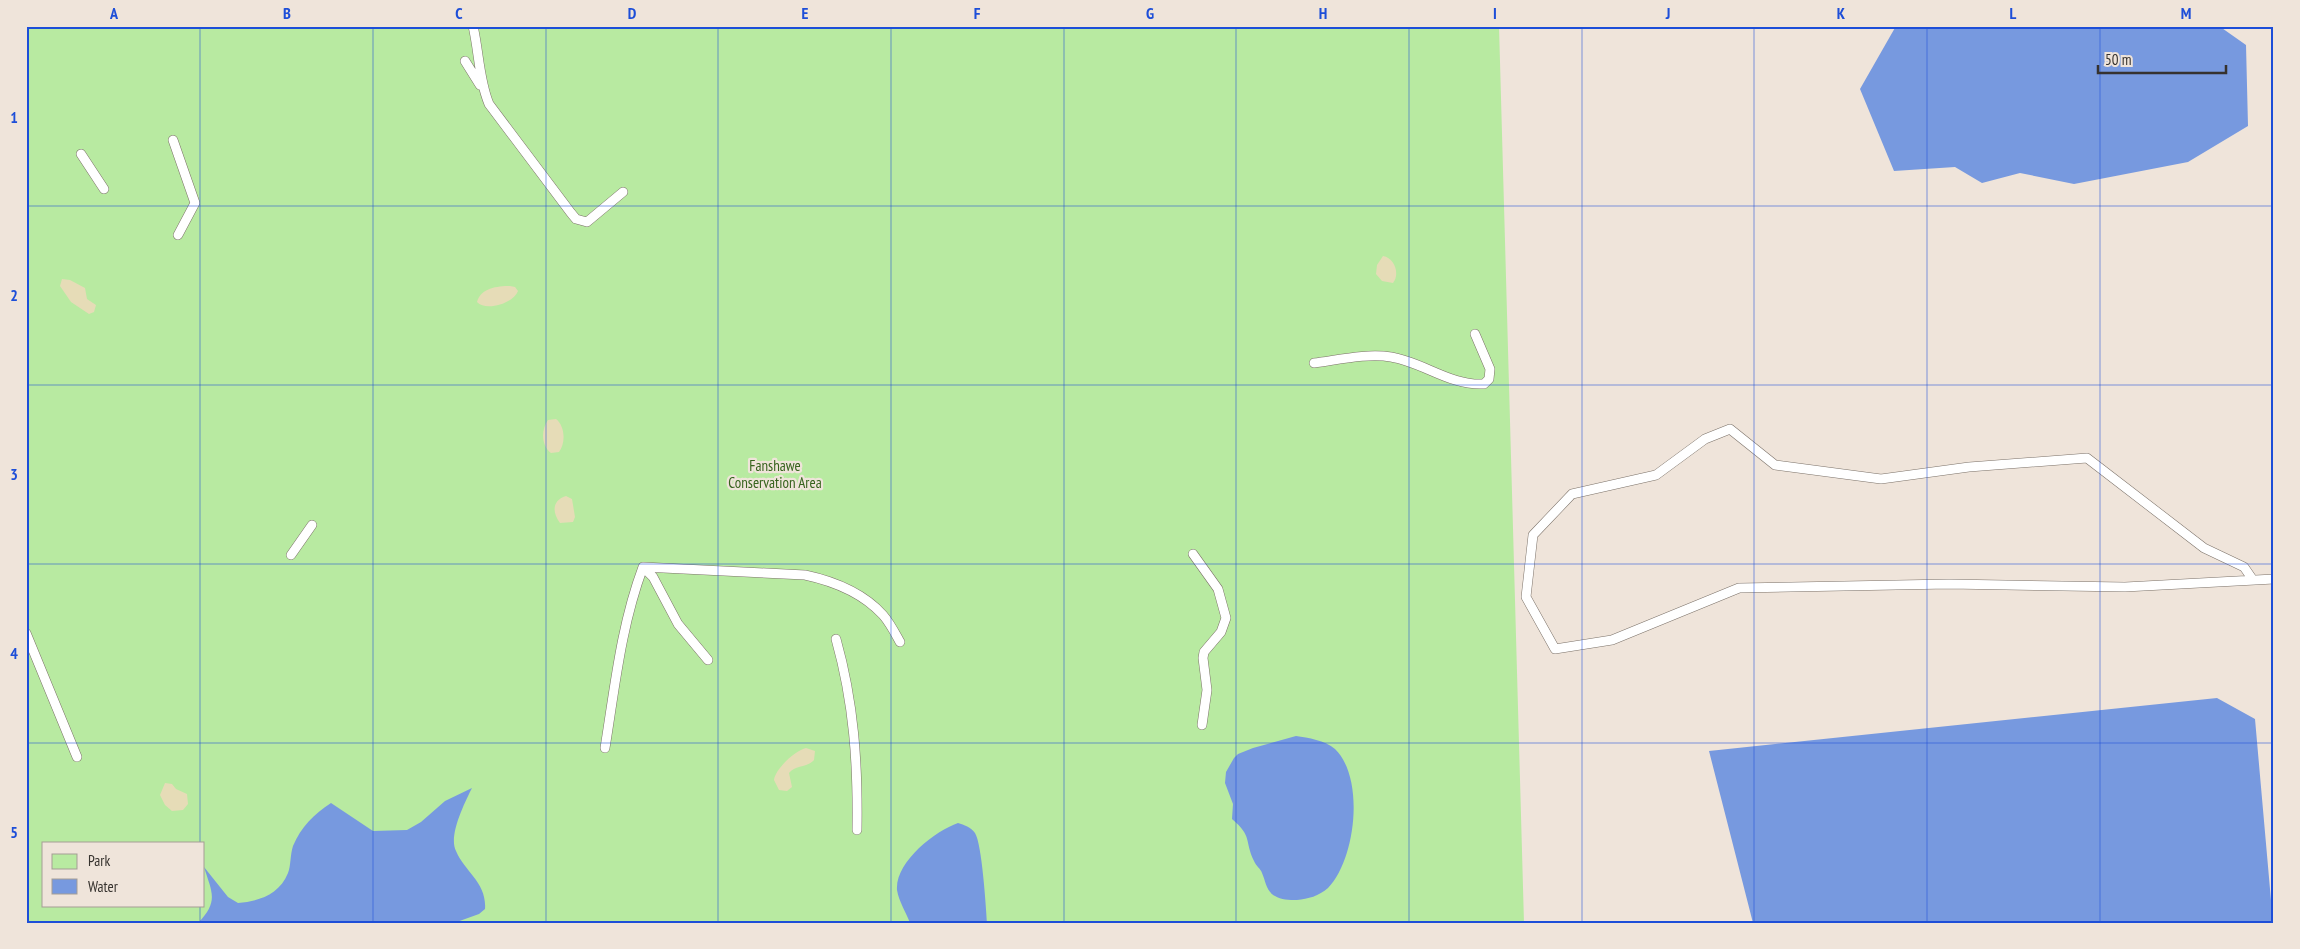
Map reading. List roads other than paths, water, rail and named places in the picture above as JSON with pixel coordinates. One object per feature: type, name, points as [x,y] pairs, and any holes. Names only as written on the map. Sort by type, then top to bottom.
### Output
[{"type":"lane","points":[[474,26],[482,88]]},
{"type":"lane","points":[[476,38],[483,26]]},
{"type":"lane","points":[[465,61],[482,88],[489,104],[576,218],[587,222],[623,192]]},
{"type":"lane","points":[[173,140],[195,203],[178,235]]},
{"type":"lane","points":[[81,154],[104,189]]},
{"type":"lane","points":[[1314,363],[1390,357],[1407,361],[1454,380],[1484,384],[1489,379],[1490,369],[1475,334]]},
{"type":"lane","points":[[2253,580],[2244,567],[2204,548],[2087,458],[1969,467],[1881,479],[1775,465],[1730,429],[1706,439],[1656,475],[1572,494],[1533,535],[1526,598],[1555,649],[1612,640],[1739,588],[1949,584],[2125,586],[2253,580],[2274,579]]},
{"type":"lane","points":[[291,555],[312,525]]},
{"type":"lane","points":[[1193,554],[1209,573],[1218,589],[1226,618],[1221,632],[1204,652],[1207,690],[1202,726]]},
{"type":"lane","points":[[643,567],[805,575],[830,581],[872,604],[884,616],[900,642]]},
{"type":"lane","points":[[643,567],[653,577],[678,624],[708,660]]},
{"type":"lane","points":[[605,748],[622,634],[630,602],[643,567]]},
{"type":"lane","points":[[26,633],[77,757]]},
{"type":"lane","points":[[836,639],[850,693],[854,724],[857,755],[857,830]]},
{"type":"water","points":[[1896,26],[2219,26],[2246,45],[2248,126],[2188,162],[2074,184],[2020,173],[1982,183],[1955,167],[1894,171],[1860,89]]},
{"type":"water","points":[[2217,698],[2255,719],[2273,923],[1753,923],[1709,751]]},
{"type":"water","points":[[1296,736],[1326,743],[1335,749],[1344,762],[1350,779],[1353,798],[1353,818],[1345,858],[1338,875],[1328,888],[1321,893],[1301,900],[1291,900],[1277,897],[1268,889],[1251,854],[1246,835],[1232,819],[1233,804],[1225,783],[1226,772],[1238,754]]},
{"type":"water","points":[[472,788],[458,819],[454,845],[460,858],[483,892],[485,909],[479,914],[454,923],[198,923],[209,909],[212,896],[205,868],[228,897],[238,903],[253,901],[274,892],[284,881],[288,873],[293,846],[300,833],[314,816],[331,803],[373,831],[407,830],[421,822],[445,801]]},
{"type":"water","points":[[958,823],[972,829],[980,849],[987,923],[910,923],[897,890],[898,879],[902,869],[928,840]]},
{"type":"park label","name":"Fanshawe Conservation Area","points":[[775,474]]}]
